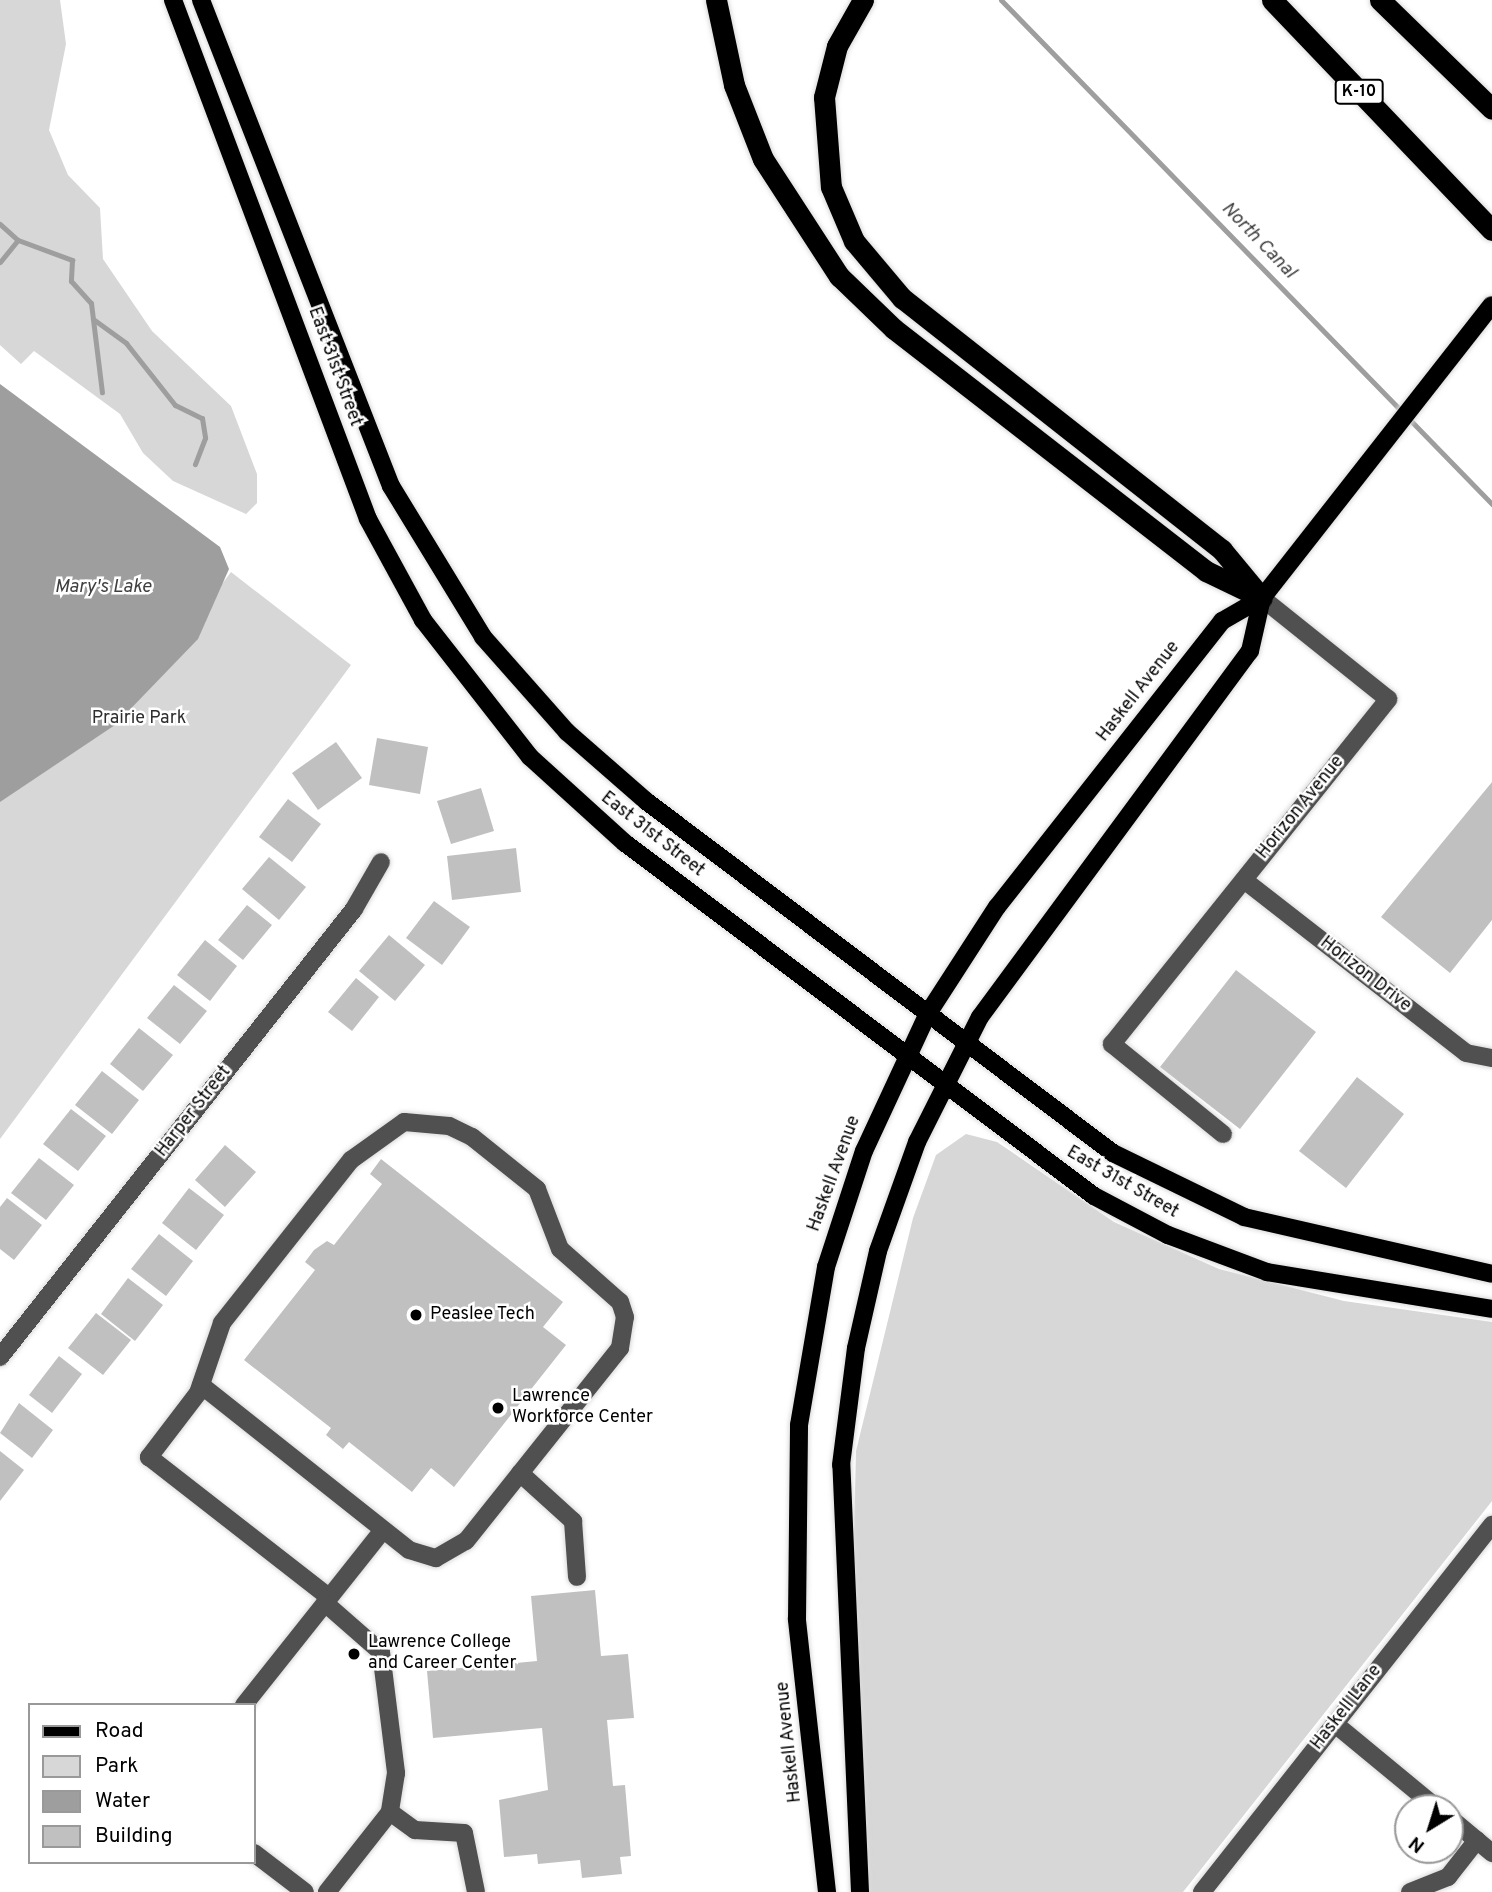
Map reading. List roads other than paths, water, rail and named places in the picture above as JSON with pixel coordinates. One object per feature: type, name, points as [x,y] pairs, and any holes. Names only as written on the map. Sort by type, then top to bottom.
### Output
[{"type":"highway","points":[[716,0],[734,85],[763,159],[839,276],[894,329],[1206,571],[1262,598]]},
{"type":"highway","points":[[863,0],[837,46],[824,97],[831,187],[860,249],[902,298],[1222,550],[1262,598]]},
{"type":"highway","name":"K-10","points":[[1272,0],[1492,230]]},
{"type":"highway","points":[[1380,0],[1492,109]]},
{"type":"main road","name":"East 31st Street","points":[[173,0],[368,519],[435,638],[503,726],[581,806],[943,1085],[1094,1196],[1189,1244],[1308,1282],[1492,1309]]},
{"type":"main road","name":"East 31st Street","points":[[201,0],[386,476],[476,628],[597,761],[965,1044],[1113,1153],[1199,1198],[1281,1228],[1492,1274]]},
{"type":"main road","name":"Haskell Avenue","points":[[827,1892],[797,1619],[799,1425],[813,1328],[840,1216],[905,1056],[927,1015],[998,907],[1222,621],[1262,598],[1492,305]]},
{"type":"main road","name":"Haskell Avenue","points":[[860,1892],[840,1548],[844,1429],[878,1251],[943,1085],[965,1044],[1027,946],[1250,651],[1262,598]]},
{"type":"street","name":"Horizon Avenue","points":[[1223,1134],[1112,1044],[1388,699],[1262,598]]},
{"type":"street","name":"Harper Street","points":[[0,1357],[354,909],[381,862]]},
{"type":"street","name":"Horizon Drive","points":[[1244,880],[1466,1053],[1492,1058]]},
{"type":"street","points":[[201,1385],[383,1530],[422,1557],[454,1553],[620,1348],[625,1317],[613,1296],[560,1249],[537,1189],[449,1126],[404,1122],[351,1160],[222,1323],[201,1385],[149,1457],[327,1600],[369,1638],[387,1671],[396,1773],[390,1812],[327,1892]]},
{"type":"street","points":[[520,1473],[573,1521],[577,1577]]},
{"type":"street","name":"Haskell Lane","points":[[1202,1892],[1492,1525]]},
{"type":"street","points":[[246,1703],[383,1530]]},
{"type":"street","points":[[1335,1724],[1420,1794]]},
{"type":"street","points":[[390,1812],[415,1830],[464,1833],[476,1892]]},
{"type":"street","points":[[1464,1829],[1492,1853]]},
{"type":"street","points":[[1410,1892],[1448,1877],[1477,1840]]},
{"type":"street","points":[[256,1855],[305,1892]]},
{"type":"water","name":"Mary's Lake","points":[[0,384],[220,547],[229,569],[198,639],[115,725],[0,802]]},
{"type":"waterway","name":"North Canal","points":[[1001,0],[1492,504]]},
{"type":"waterway","points":[[0,224],[18,240],[72,260],[71,281],[91,303],[102,392]]},
{"type":"waterway","points":[[0,262],[18,240]]},
{"type":"waterway","points":[[93,319],[126,343],[175,405],[202,418],[205,438],[195,464]]},
{"type":"place","name":"Peaslee Tech","points":[[416,1315]]},
{"type":"place","name":"Lawrence Workforce Center","points":[[498,1408]]},
{"type":"place","name":"Lawrence College and Career Center","points":[[354,1654]]},
{"type":"park label","name":"Prairie Park","points":[[139,719]]}]
